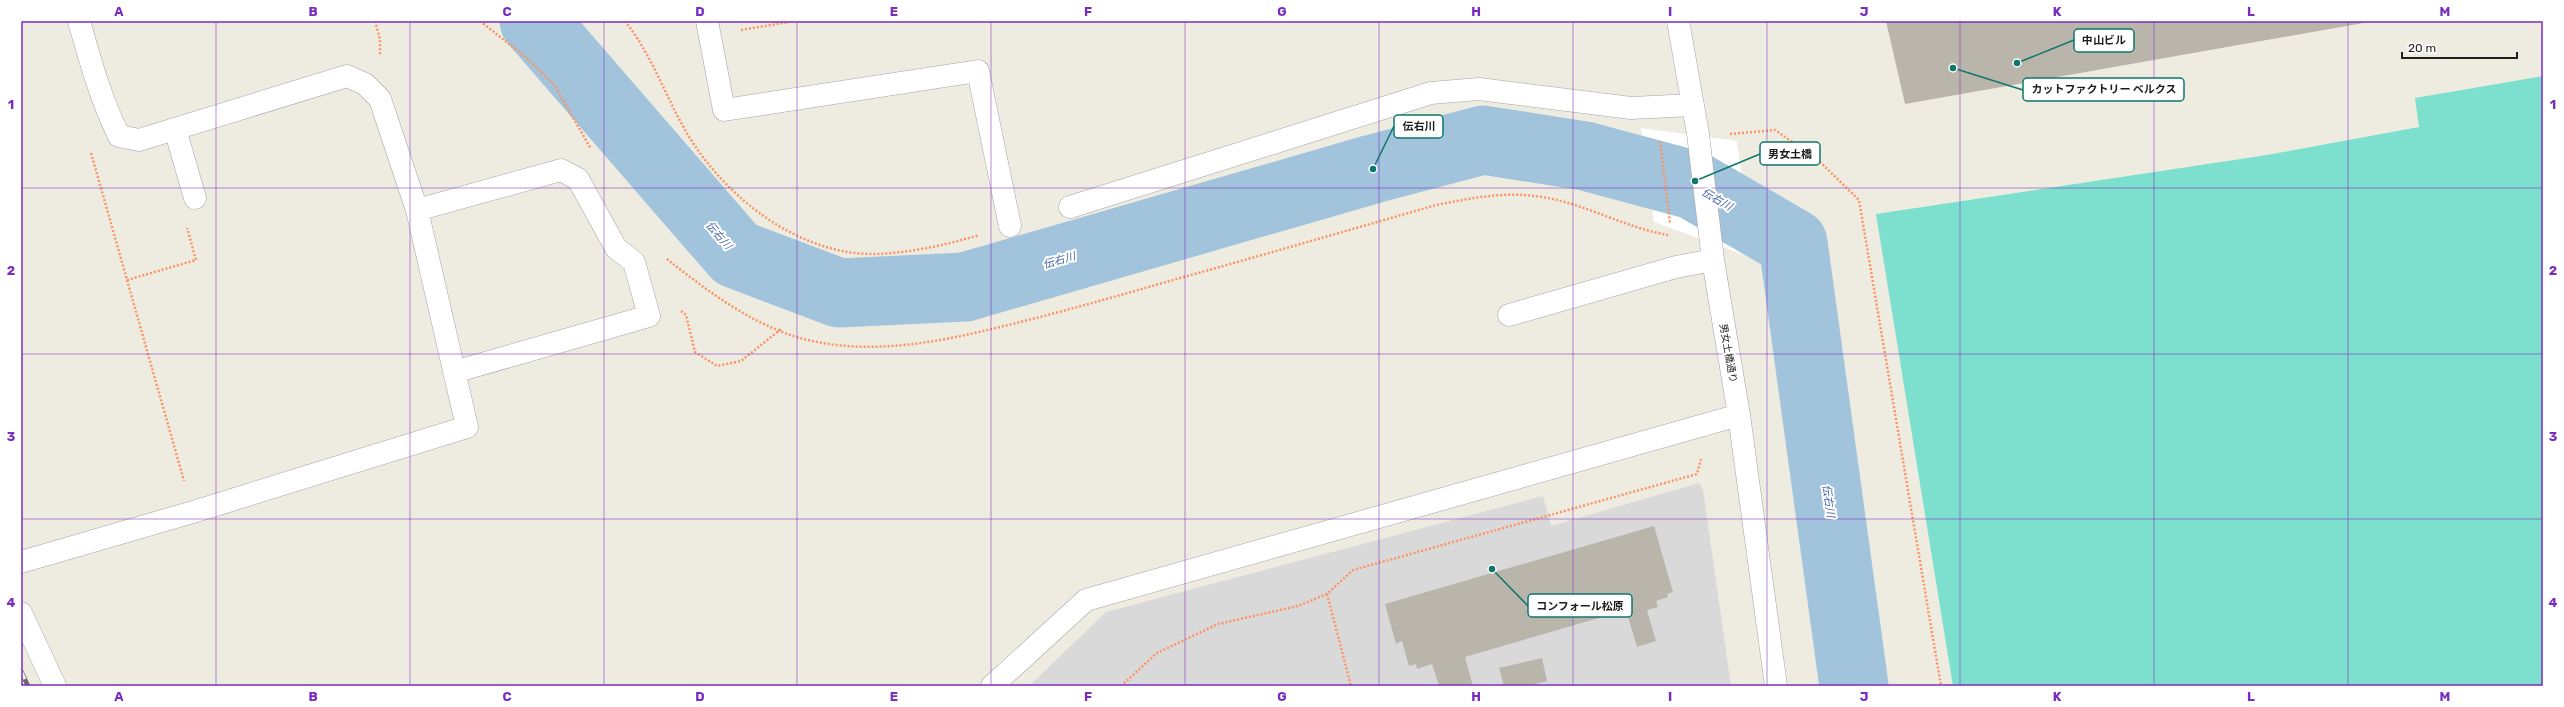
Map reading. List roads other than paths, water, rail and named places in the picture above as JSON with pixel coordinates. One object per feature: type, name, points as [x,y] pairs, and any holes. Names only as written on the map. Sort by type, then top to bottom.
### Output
[{"type":"street","points":[[21,562],[193,512],[467,427],[417,210],[380,99],[366,84],[347,76],[139,140],[119,136],[110,119],[79,21]]},
{"type":"street","name":"男女土橋通り","points":[[1678,21],[1698,134],[1713,260],[1739,415],[1776,686]]},
{"type":"street","points":[[708,28],[724,110],[978,71],[1010,226]]},
{"type":"street","points":[[1070,207],[1431,93],[1479,89],[1631,108],[1693,105]]},
{"type":"street","points":[[175,129],[195,198]]},
{"type":"street","points":[[417,210],[561,170],[578,179],[616,248],[634,262],[650,316],[454,372]]},
{"type":"street","points":[[1509,315],[1676,267],[1713,260]]},
{"type":"street","points":[[992,686],[1086,600],[1739,415]]},
{"type":"street","points":[[21,613],[55,686]]},
{"type":"waterway","name":"伝右川","points":[[534,21],[736,254],[839,293],[965,287],[1373,169],[1483,140],[1585,156],[1693,185],[1793,243],[1854,686]]},
{"type":"railway","points":[[21,671],[28,686]]},
{"type":"place","name":"中山ビル","points":[[2017,63]]},
{"type":"place","name":"カットファクトリー ベルクス","points":[[1953,68]]},
{"type":"place","name":"伝右川","points":[[1373,169]]},
{"type":"place","name":"男女土橋","points":[[1695,181]]},
{"type":"place","name":"コンフォール松原","points":[[1492,569]]}]
